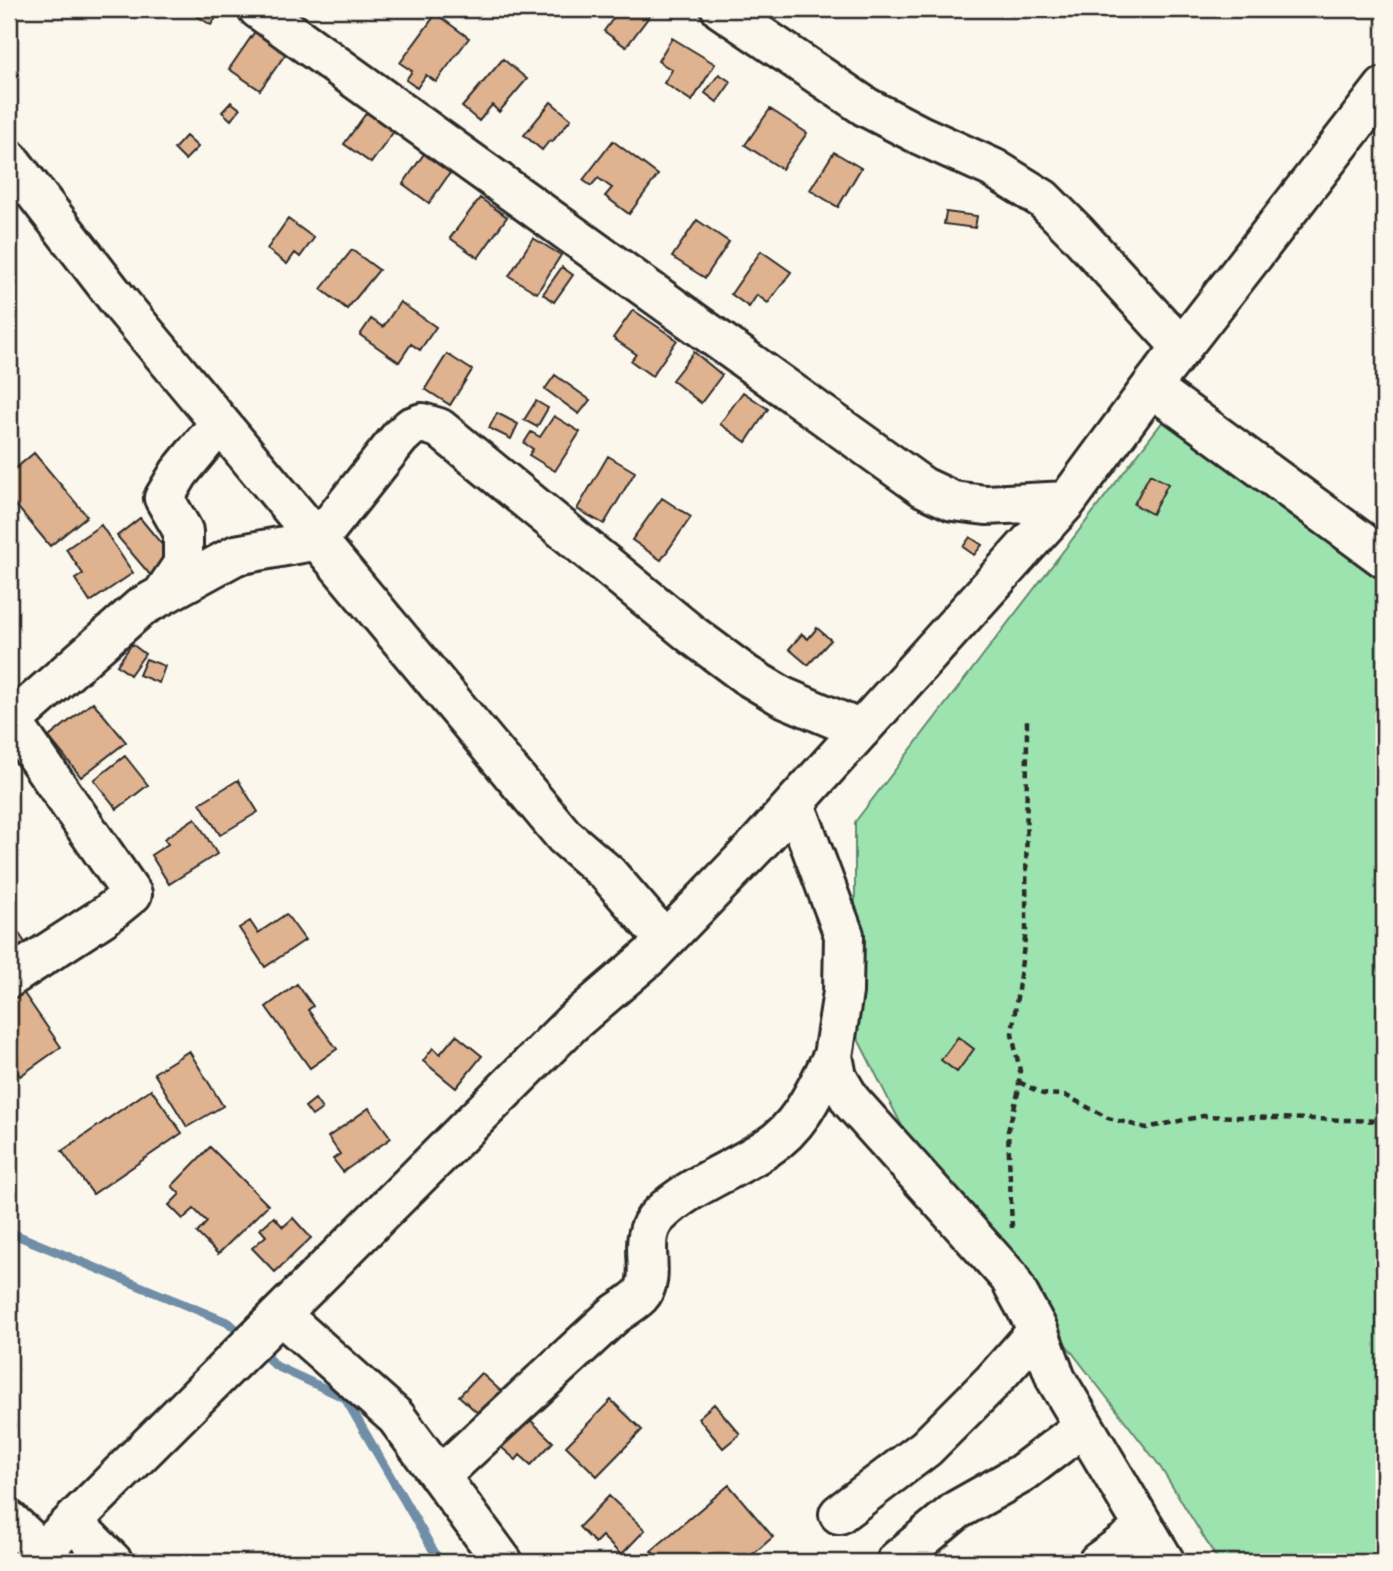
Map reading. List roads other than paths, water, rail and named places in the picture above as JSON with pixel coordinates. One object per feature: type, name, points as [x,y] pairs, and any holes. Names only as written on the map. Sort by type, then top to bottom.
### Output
[{"type":"street","points":[[258,9],[923,487],[953,501],[986,505],[1067,501]]},
{"type":"street","points":[[721,9],[866,107],[993,168],[1043,199],[1182,348]]},
{"type":"street","points":[[9,1520],[37,1557],[572,1023],[651,955],[795,804],[1067,501],[1384,87]]},
{"type":"street","points":[[11,165],[121,304],[565,836],[608,874],[665,940]]},
{"type":"street","points":[[1152,387],[1384,558]]},
{"type":"street","points":[[162,595],[183,564],[183,531],[164,498],[179,473],[220,423]]},
{"type":"street","points":[[9,978],[106,915],[132,894],[10,719],[141,607],[236,555],[318,540],[405,432],[422,423],[439,428],[691,634],[746,675],[783,697],[861,730]]},
{"type":"street","points":[[440,1476],[614,1315],[640,1296],[645,1287],[646,1236],[656,1217],[676,1200],[770,1146],[790,1128],[806,1108],[833,1056],[843,992],[844,935],[795,804]]},
{"type":"street","points":[[833,1056],[837,1077],[851,1101],[1009,1277],[1038,1330],[1056,1380],[1165,1562]]},
{"type":"street","points":[[276,1320],[378,1399],[396,1418],[503,1562]]},
{"type":"street","points":[[839,1514],[926,1448],[992,1382],[1038,1330]]},
{"type":"street","points":[[897,1560],[957,1510],[1021,1474],[1084,1426]]},
{"type":"street","points":[[73,1522],[113,1562]]},
{"type":"street","points":[[1098,1562],[1145,1528]]},
{"type":"waterway","points":[[9,1232],[229,1323],[244,1336]]},
{"type":"waterway","points":[[259,1350],[276,1366],[345,1398],[440,1562]]}]
